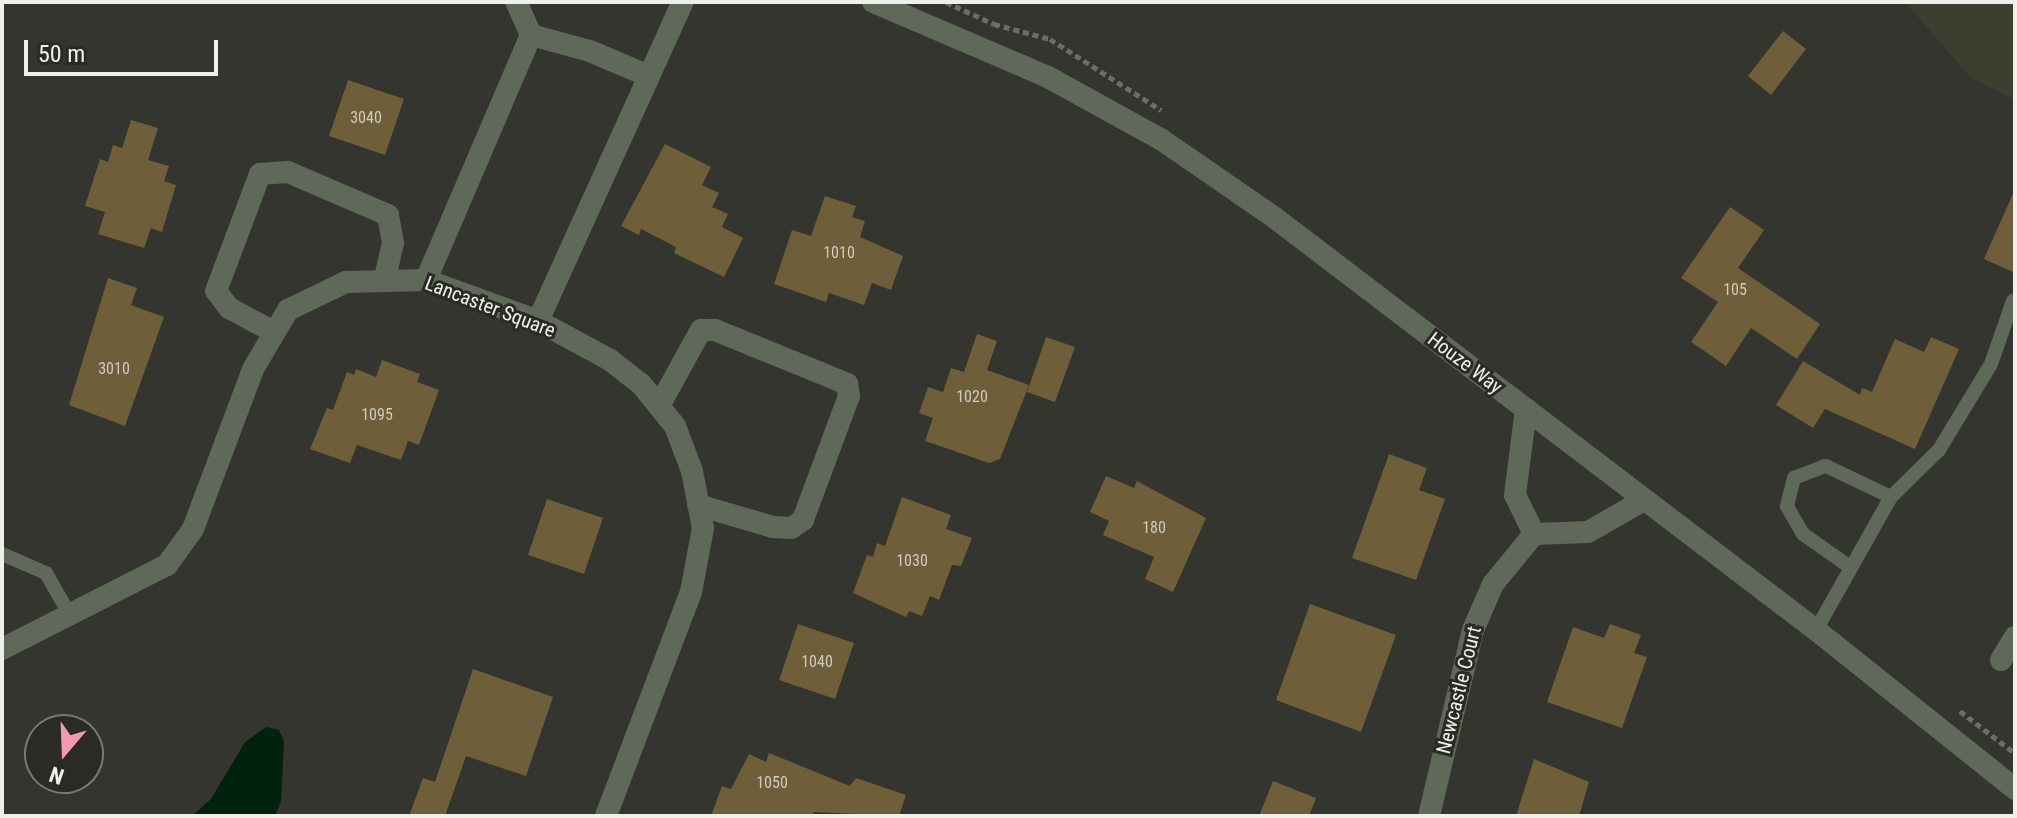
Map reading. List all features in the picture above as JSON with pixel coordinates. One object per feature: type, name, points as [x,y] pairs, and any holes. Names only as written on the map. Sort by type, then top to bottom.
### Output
[{"type":"street","points":[[426,280],[531,35],[516,2]]},
{"type":"street","points":[[538,321],[683,2]]},
{"type":"street","name":"Houze Way","points":[[873,2],[1048,77],[1162,140],[1275,218],[1816,630],[2015,789]]},
{"type":"street","points":[[531,35],[590,51],[649,76]]},
{"type":"street","points":[[272,331],[229,308],[216,291],[260,174],[288,172],[388,215],[393,243],[385,279]]},
{"type":"street","name":"Lancaster Square","points":[[2,649],[71,617],[167,565],[193,529],[272,331],[288,310],[335,288],[385,279],[426,280],[538,321],[610,360],[659,406],[675,426],[703,528],[691,592],[606,816]]},
{"type":"street","points":[[659,406],[701,330],[715,330],[836,375],[847,384],[849,396],[803,520],[791,528],[773,527],[698,505]]},
{"type":"street","points":[[1526,409],[1515,495],[1534,534],[1588,532],[1644,500]]},
{"type":"street","name":"Newcastle Court","points":[[1429,816],[1473,630],[1493,584],[1534,534]]},
{"type":"street","points":[[2001,660],[2015,637]]},
{"type":"lane","points":[[1816,630],[1891,497],[1946,438],[1991,364],[2013,301]]},
{"type":"lane","points":[[1850,567],[1803,534],[1787,506],[1794,478],[1826,466],[1891,497]]},
{"type":"lane","points":[[2,554],[46,573],[71,617]]},
{"type":"shaded area","points":[[1905,2],[2015,2],[2015,100],[1971,78]]},
{"type":"shaded area","points":[[266,727],[279,730],[284,741],[281,801],[275,816],[192,816],[211,799],[245,742]]},
{"type":"building","points":[[1783,31],[1806,49],[1771,95],[1748,76]]},
{"type":"building","points":[[348,80],[404,99],[385,155],[329,136]]},
{"type":"building","points":[[131,120],[158,128],[148,160],[169,166],[164,181],[176,185],[162,232],[151,228],[144,248],[98,234],[105,212],[85,206],[100,159],[108,162],[113,145],[122,148]]},
{"type":"building","points":[[665,144],[711,167],[702,185],[719,193],[712,207],[728,214],[722,227],[743,238],[724,277],[674,253],[676,247],[641,229],[639,235],[621,226]]},
{"type":"building","points":[[2015,189],[2015,273],[1984,259]]},
{"type":"building","points":[[825,196],[856,206],[852,217],[865,221],[860,237],[903,256],[891,290],[872,283],[864,305],[829,293],[826,302],[774,284],[792,230],[811,236]]},
{"type":"building","points":[[1730,207],[1764,230],[1738,268],[1820,324],[1797,359],[1751,328],[1726,366],[1691,342],[1718,302],[1681,278]]},
{"type":"building","points":[[108,278],[137,288],[131,305],[164,317],[125,426],[69,405]]},
{"type":"building","points":[[977,334],[997,341],[987,370],[1029,385],[1000,459],[989,463],[925,441],[933,418],[919,413],[928,387],[943,392],[951,368],[964,372]]},
{"type":"building","points":[[1046,337],[1075,347],[1055,402],[1027,392]]},
{"type":"building","points":[[1931,337],[1959,349],[1915,449],[1825,409],[1813,428],[1776,405],[1803,361],[1860,395],[1862,388],[1872,392],[1895,339],[1924,352]]},
{"type":"building","points":[[382,360],[420,374],[417,382],[439,390],[419,445],[408,441],[401,460],[357,445],[350,463],[310,449],[327,408],[333,410],[347,372],[354,375],[356,369],[376,377]]},
{"type":"building","points":[[1389,454],[1427,468],[1419,490],[1445,499],[1416,580],[1352,558]]},
{"type":"building","points":[[1106,476],[1134,488],[1137,481],[1206,518],[1173,592],[1145,579],[1154,557],[1103,535],[1109,521],[1090,512]]},
{"type":"building","points":[[902,497],[951,515],[946,529],[972,538],[961,566],[952,565],[939,600],[930,596],[922,616],[909,611],[906,617],[853,593],[867,555],[873,557],[877,543],[885,546]]},
{"type":"building","points":[[547,499],[603,518],[584,574],[528,555]]},
{"type":"building","points":[[1310,604],[1396,635],[1361,732],[1276,700]]},
{"type":"building","points":[[798,624],[854,643],[835,699],[779,680]]},
{"type":"building","points":[[1610,624],[1641,635],[1634,653],[1647,657],[1622,728],[1547,702],[1573,627],[1604,638]]},
{"type":"building","points":[[473,669],[553,697],[526,776],[466,756],[445,816],[409,816],[423,778],[435,782]]},
{"type":"building","points":[[769,753],[850,786],[856,778],[906,795],[899,816],[814,812],[811,816],[711,816],[722,786],[731,789],[749,754],[766,762]]},
{"type":"building","points":[[1534,759],[1589,782],[1579,816],[1516,816]]},
{"type":"building","points":[[1273,781],[1316,798],[1309,816],[1259,816]]}]
